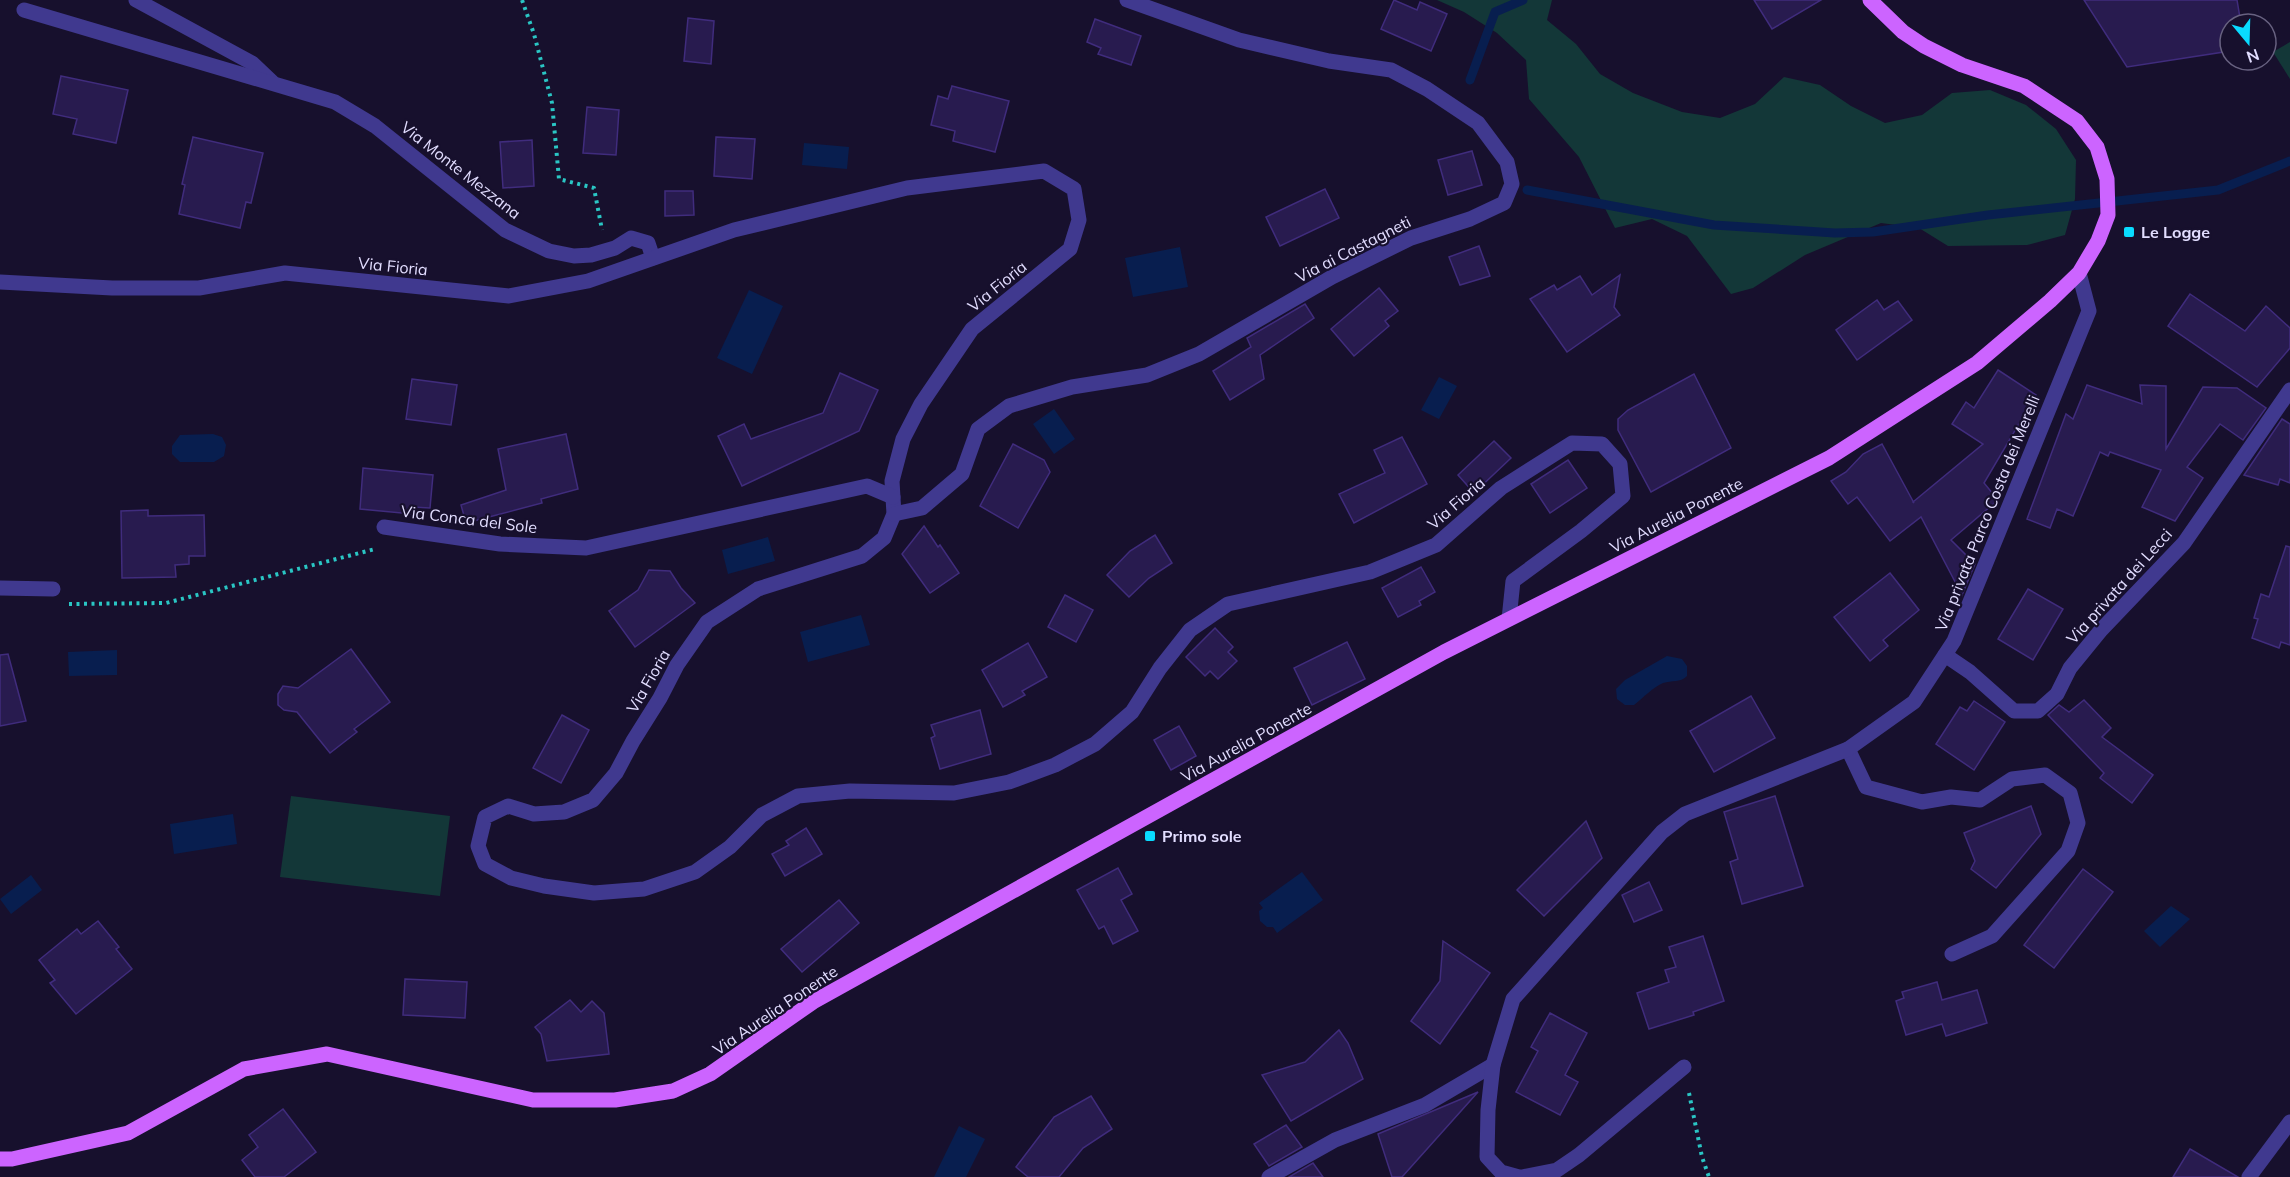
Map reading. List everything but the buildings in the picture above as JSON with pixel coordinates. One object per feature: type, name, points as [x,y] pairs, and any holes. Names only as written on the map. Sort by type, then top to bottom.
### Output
[{"type":"main road","name":"Via Aurelia Ponente","points":[[0,1159],[12,1159],[128,1133],[244,1069],[327,1054],[533,1100],[615,1100],[673,1091],[710,1074],[813,1002],[1444,652],[1829,458],[1977,363],[2050,301],[2079,273],[2098,241],[2108,215],[2107,179],[2097,147],[2077,121],[2024,86],[1962,65],[1924,46],[1903,32],[1870,0]]},
{"type":"street","name":"Via Monte Mezzana","points":[[136,0],[252,63],[274,84]]},
{"type":"street","name":"Via ai Castagneti","points":[[894,514],[922,508],[962,474],[978,429],[1009,406],[1072,387],[1147,375],[1199,354],[1332,277],[1411,238],[1470,219],[1504,202],[1512,184],[1507,162],[1478,123],[1427,89],[1391,70],[1329,61],[1239,40],[1127,0]]},
{"type":"street","name":"Via Monte Mezzana","points":[[24,10],[335,102],[375,126],[505,230],[549,251],[560,254],[591,255],[606,251],[631,238],[648,243],[654,258]]},
{"type":"street","name":"Via Fioria","points":[[0,282],[112,288],[199,288],[285,273],[509,296],[588,281],[734,230],[908,188],[1044,171],[1074,189],[1079,220],[1070,249],[972,328],[921,404],[903,439],[892,481],[894,514],[884,538],[862,556],[758,589],[708,622],[677,665],[616,773],[593,800],[564,813],[534,814],[508,806],[485,817],[478,846],[485,864],[511,878],[544,886],[594,893],[644,889],[695,872],[730,846],[762,815],[798,796],[850,791],[954,793],[1009,782],[1055,765],[1095,744],[1132,712],[1160,668],[1190,630],[1228,604],[1370,572],[1436,545],[1501,488],[1572,443],[1602,444],[1620,464],[1623,496],[1581,531],[1513,581],[1509,619]]},
{"type":"street","name":"Via privata Parco Costa dei Merelli","points":[[1684,1067],[1580,1155],[1557,1170],[1520,1177],[1501,1172],[1487,1157],[1488,1110],[1493,1065],[1513,999],[1662,831],[1685,814],[1848,749],[1914,702],[1954,641],[2089,311],[2079,273]]},
{"type":"street","name":"Via privata dei Lecci","points":[[1945,655],[1970,672],[2014,711],[2038,711],[2058,694],[2070,668],[2101,630],[2184,543],[2290,390]]},
{"type":"street","name":"Via Conca del Sole","points":[[384,527],[500,544],[586,548],[867,486],[893,497]]},
{"type":"street","points":[[0,588],[54,589]]},
{"type":"street","points":[[1848,749],[1866,787],[1922,801],[1951,797],[1980,800],[2012,779],[2045,775],[2070,793],[2078,823],[2068,851],[1992,936],[1952,954]]},
{"type":"street","points":[[1269,1177],[1335,1140],[1425,1105],[1493,1065]]},
{"type":"street","points":[[2249,1177],[2290,1122]]},
{"type":"path","points":[[522,0],[534,34],[552,103],[559,179],[594,188],[606,251]]},
{"type":"path","name":"Via Conca del Sole","points":[[54,589],[55,604],[166,603],[384,547],[384,527]]},
{"type":"path","points":[[1684,1067],[1702,1157],[1709,1177]]},
{"type":"green space","points":[[1437,0],[1552,0],[1547,20],[1576,44],[1600,74],[1633,93],[1682,112],[1720,118],[1755,104],[1784,77],[1820,85],[1851,106],[1885,123],[1922,115],[1952,93],[1990,90],[2026,105],[2056,129],[2076,160],[2075,199],[2065,235],[2027,245],[1948,246],[1919,228],[1881,223],[1805,255],[1753,288],[1731,294],[1687,236],[1652,219],[1615,228],[1579,157],[1529,99],[1526,60],[1497,33],[1464,12]]},
{"type":"green space","points":[[2290,42],[2290,79],[2278,60],[2278,49]]},
{"type":"green space","points":[[291,796],[450,816],[440,896],[280,877]]},
{"type":"water","points":[[804,143],[849,147],[847,169],[802,165]]},
{"type":"water","points":[[1180,247],[1188,287],[1133,297],[1125,258]]},
{"type":"water","points":[[749,290],[783,306],[752,374],[717,358]]},
{"type":"water","points":[[1439,377],[1457,386],[1439,419],[1421,410]]},
{"type":"water","points":[[1054,409],[1075,439],[1054,454],[1033,424]]},
{"type":"water","points":[[213,434],[222,437],[226,445],[224,456],[214,462],[180,462],[172,454],[172,446],[180,435]]},
{"type":"water","points":[[768,537],[775,561],[728,574],[722,550]]},
{"type":"water","points":[[861,615],[870,645],[808,662],[800,632]]},
{"type":"water","points":[[117,650],[117,675],[69,676],[68,652]]},
{"type":"water","points":[[1667,656],[1682,659],[1687,666],[1687,676],[1682,680],[1659,685],[1634,705],[1625,705],[1617,699],[1616,689],[1625,680]]},
{"type":"water","points":[[233,814],[237,844],[174,854],[170,824]]},
{"type":"water","points":[[1302,872],[1323,900],[1277,933],[1273,927],[1267,927],[1260,921],[1259,911],[1263,908],[1259,903]]},
{"type":"water","points":[[31,875],[42,890],[11,914],[0,899]]},
{"type":"water","points":[[2171,906],[2190,919],[2160,947],[2144,931]]},
{"type":"water","points":[[959,1126],[985,1139],[966,1177],[934,1177]]},
{"type":"waterway","points":[[1470,80],[1495,12],[1523,0]]},
{"type":"waterway","points":[[1527,190],[1714,225],[1835,233],[1873,232],[1988,215],[2218,190],[2290,161]]},
{"type":"place","name":"Le Logge","points":[[2129,232]]},
{"type":"place","name":"Primo sole","points":[[1150,836]]}]
